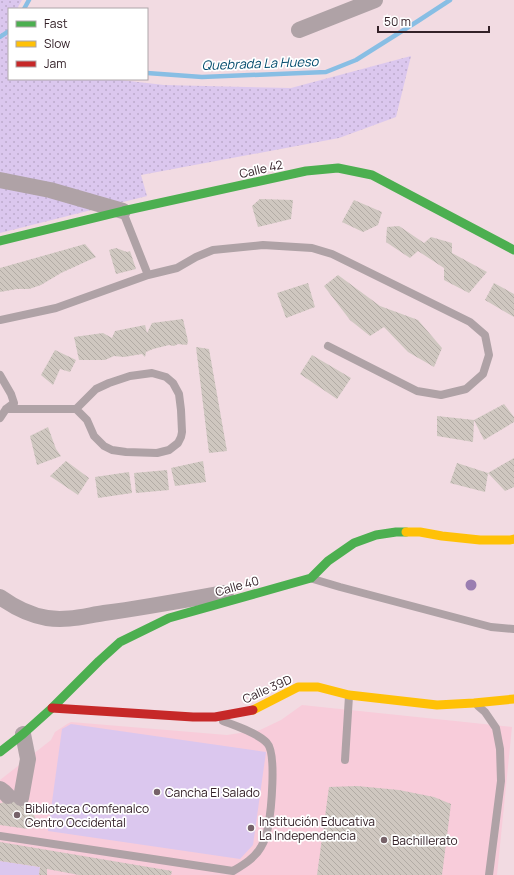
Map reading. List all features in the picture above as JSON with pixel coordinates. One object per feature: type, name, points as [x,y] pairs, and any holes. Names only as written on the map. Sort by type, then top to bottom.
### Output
[{"type":"street","points":[[299,30],[375,0]]},
{"type":"street","name":"Calle 42","points":[[0,241],[122,211],[306,171],[338,168],[372,175],[514,250]]},
{"type":"street","points":[[0,180],[50,190],[122,211]]},
{"type":"street","name":"Calle 40","points":[[0,752],[52,708],[120,642],[169,618],[311,578],[328,561],[354,543],[376,535],[396,532],[420,532],[480,540],[514,539]]},
{"type":"street","points":[[0,597],[15,607],[30,614],[67,620],[151,607],[218,594],[260,592]]},
{"type":"street","name":"Calle 39D","points":[[52,708],[193,717],[215,717],[250,711],[298,687],[318,687],[349,695],[437,705],[474,703],[514,698]]},
{"type":"street","points":[[10,795],[28,759],[23,734]]},
{"type":"lane","points":[[122,211],[148,275]]},
{"type":"lane","points":[[0,320],[56,308],[148,275],[177,268],[213,250],[263,245],[312,248],[332,254],[470,322],[485,335],[489,355],[483,374],[466,389],[441,395],[417,391],[328,346]]},
{"type":"lane","points":[[6,409],[76,409],[96,389],[130,376],[152,373],[166,376],[173,383],[180,394],[181,437],[178,443],[169,450],[157,453],[112,450],[104,446],[94,436],[87,420],[76,409]]},
{"type":"lane","points":[[0,375],[11,394],[14,403],[6,409],[0,418]]},
{"type":"lane","points":[[311,578],[491,627],[514,629]]},
{"type":"lane","points":[[345,760],[349,695]]},
{"type":"lane","points":[[474,703],[485,712],[496,728],[500,749],[501,781],[489,875]]},
{"type":"lane","points":[[0,836],[233,871],[248,861],[260,848],[268,828],[273,779],[272,754],[268,744],[259,736],[215,717]]},
{"type":"shaded area","points":[[0,0],[22,0],[18,8],[8,8],[8,80],[121,80],[164,85],[291,88],[411,56],[396,117],[339,138],[141,175],[147,196],[0,233]]},
{"type":"shaded area","name":"Institución Educativa La Independencia","points":[[302,705],[512,727],[497,875],[0,875],[0,780],[51,740],[55,732],[67,724],[71,722],[227,735],[260,730],[281,720]]},
{"type":"shaded area","name":"Cancha El Salado","points":[[71,724],[266,752],[253,845],[240,859],[48,831],[62,729]]},
{"type":"shaded area","points":[[0,861],[40,867],[39,875],[0,875]]},
{"type":"building","points":[[260,199],[293,200],[291,219],[258,227],[252,206]]},
{"type":"building","points":[[354,200],[382,212],[378,225],[363,232],[342,222]]},
{"type":"building","points":[[399,226],[424,243],[431,237],[452,243],[452,253],[487,272],[469,293],[444,280],[444,268],[418,251],[410,258],[386,242],[387,227]]},
{"type":"building","points":[[85,244],[96,257],[61,273],[41,285],[29,289],[17,289],[0,292],[0,268]]},
{"type":"building","points":[[116,248],[127,252],[130,251],[136,269],[116,274],[109,250]]},
{"type":"building","points":[[338,275],[380,306],[418,320],[442,348],[434,367],[408,352],[384,327],[370,336],[350,320],[324,286]]},
{"type":"building","points":[[308,283],[315,307],[286,318],[277,293]]},
{"type":"building","points":[[494,283],[514,294],[514,317],[485,300]]},
{"type":"building","points":[[183,319],[188,341],[187,345],[169,345],[153,349],[146,352],[145,357],[142,354],[124,357],[114,356],[105,360],[79,360],[74,337],[103,333],[112,338],[115,331],[145,325],[147,333],[152,323]]},
{"type":"building","points":[[196,347],[209,349],[227,451],[209,453]]},
{"type":"building","points":[[55,350],[76,360],[70,372],[60,369],[53,385],[41,375]]},
{"type":"building","points":[[312,355],[351,378],[337,399],[300,374]]},
{"type":"building","points":[[504,404],[514,417],[514,422],[484,440],[474,420]]},
{"type":"building","points":[[437,416],[474,420],[473,442],[437,436]]},
{"type":"building","points":[[48,427],[56,449],[61,456],[37,465],[30,436]]},
{"type":"building","points":[[514,458],[514,487],[505,491],[488,473]]},
{"type":"building","points":[[66,461],[89,478],[78,495],[50,476]]},
{"type":"building","points":[[203,461],[206,482],[175,486],[171,468]]},
{"type":"building","points":[[457,463],[488,473],[485,492],[450,483]]},
{"type":"building","points":[[167,470],[169,490],[136,493],[134,473]]},
{"type":"building","points":[[129,472],[132,493],[98,498],[95,477]]},
{"type":"building","name":"Bachillerato","points":[[357,786],[399,790],[434,797],[451,804],[442,875],[317,875],[329,787]]},
{"type":"building","name":"Biblioteca Comfenalco Centro Occidental","points":[[8,796],[25,802],[25,806],[29,805],[36,819],[29,824],[28,829],[0,825],[0,803],[2,803]]},
{"type":"building","points":[[0,842],[172,871],[171,875],[79,875],[47,869],[47,875],[39,875],[40,867],[0,861]]},
{"type":"waterway","points":[[25,8],[29,0]]},
{"type":"waterway","name":"Quebrada La Hueso","points":[[148,73],[202,77],[326,72],[356,60],[450,0]]},
{"type":"waterway","name":"Quebrada La Hueso","points":[[0,37],[8,32]]},
{"type":"traffic: fast","points":[[0,241],[123,211],[306,171],[338,168],[372,175],[514,250]]},
{"type":"traffic: fast","points":[[0,752],[52,708],[120,642],[169,618],[311,578],[328,561],[354,543],[376,535],[406,532]]},
{"type":"traffic: slow","points":[[406,532],[420,532],[480,540],[514,539]]},
{"type":"traffic: slow","points":[[253,710],[298,687],[318,687],[349,695],[437,705],[514,699]]},
{"type":"traffic: jam","points":[[52,708],[193,717],[215,717],[253,710]]},
{"type":"place","name":"Cancha El Salado","points":[[157,792]]},
{"type":"place","name":"Biblioteca Comfenalco Centro Occidental","points":[[17,815]]},
{"type":"place","name":"Institución Educativa La Independencia","points":[[251,828]]},
{"type":"place","name":"Bachillerato","points":[[384,840]]}]
